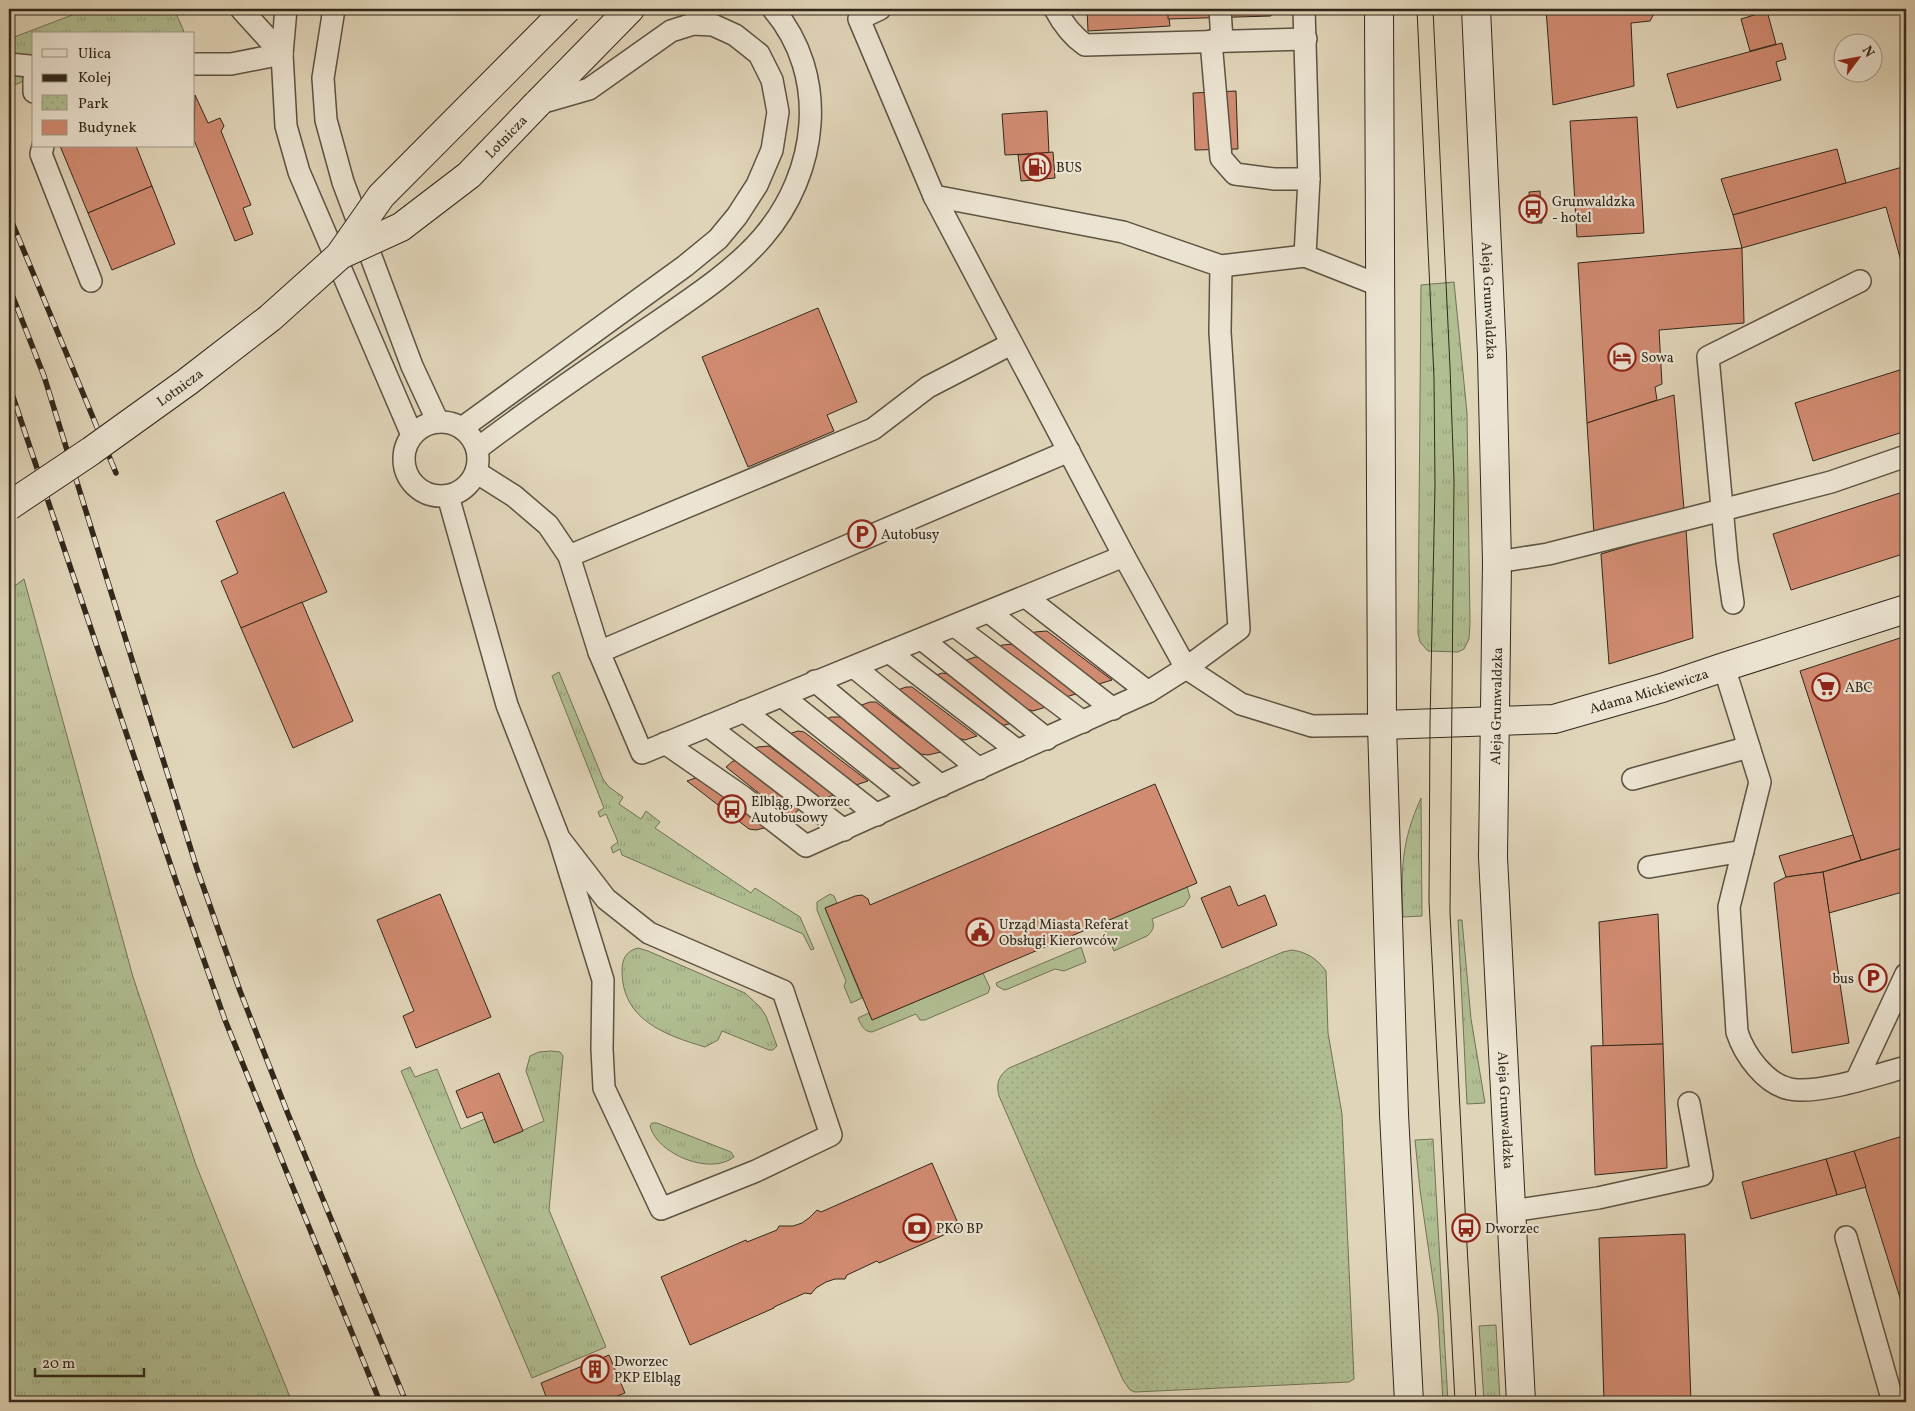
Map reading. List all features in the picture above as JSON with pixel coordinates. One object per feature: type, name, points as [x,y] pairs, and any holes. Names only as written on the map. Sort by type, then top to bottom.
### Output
[{"type":"main road","name":"Lotnicza","points":[[9,506],[91,451],[187,382],[270,318],[339,256],[381,196],[568,9]]},
{"type":"main road","name":"Lotnicza","points":[[339,256],[401,227],[469,175],[630,9]]},
{"type":"main road","points":[[1378,9],[1382,725],[1394,1114],[1409,1402]]},
{"type":"main road","name":"Aleja Grunwaldzka","points":[[1476,9],[1492,345],[1498,562],[1493,858],[1522,1402]]},
{"type":"main road","name":"Adama Mickiewicza","points":[[1382,725],[1554,719],[1662,688],[1906,609]]},
{"type":"lane","points":[[241,9],[282,54]]},
{"type":"lane","points":[[286,9],[282,54],[286,126],[299,172],[412,435]]},
{"type":"lane","points":[[477,449],[706,288],[762,238],[780,216],[806,157],[811,118],[810,90],[803,60],[786,24],[773,9]]},
{"type":"lane","points":[[880,9],[859,19],[934,196],[1124,556],[1186,668],[1241,704],[1312,726],[1382,725]]},
{"type":"lane","points":[[1055,9],[1064,25],[1075,38],[1085,45],[1306,39]]},
{"type":"lane","points":[[1220,9],[1216,41],[1222,158],[1235,174],[1274,179],[1309,179]]},
{"type":"lane","points":[[1304,9],[1309,179],[1305,256]]},
{"type":"lane","points":[[331,11],[323,78],[326,120],[343,182],[412,366],[438,422]]},
{"type":"lane","points":[[462,428],[685,266],[718,239],[737,216],[757,185],[772,150],[778,112],[772,80],[759,54],[735,35],[720,28],[713,25],[693,24],[671,31],[589,89],[537,104]]},
{"type":"lane","points":[[195,64],[231,64],[282,54]]},
{"type":"lane","points":[[9,64],[28,66],[32,69]]},
{"type":"lane","points":[[42,148],[41,154],[91,281]]},
{"type":"lane","points":[[934,196],[1123,232],[1221,266],[1305,256],[1381,286]]},
{"type":"lane","points":[[665,743],[743,797],[806,846],[1148,692],[1186,668],[1239,629],[1220,332],[1221,266]]},
{"type":"lane","points":[[1733,603],[1727,561],[1708,357],[1860,280]]},
{"type":"lane","points":[[569,556],[873,429],[928,387],[1011,344]]},
{"type":"lane","points":[[438,422],[450,423],[462,428],[471,437],[477,449],[479,461],[470,484],[460,492],[448,496],[435,496],[422,492],[406,472],[404,460],[406,446],[412,435],[424,426],[438,422]]},
{"type":"lane","points":[[599,652],[1069,451]]},
{"type":"lane","points":[[1498,562],[1548,554],[1831,482],[1906,456]]},
{"type":"lane","points":[[476,472],[514,496],[548,525],[569,556],[599,652],[642,753],[815,681],[923,640],[1124,556]]},
{"type":"lane","points":[[448,496],[507,705],[559,838],[603,980],[602,1049],[604,1088],[661,1209],[756,1171],[831,1135],[783,991],[649,932],[606,900],[559,838]]},
{"type":"lane","points":[[1026,597],[1148,692]]},
{"type":"lane","points":[[990,612],[1113,709]]},
{"type":"lane","points":[[955,626],[1083,722]]},
{"type":"lane","points":[[923,640],[1046,739]]},
{"type":"lane","points":[[889,652],[1018,751]]},
{"type":"lane","points":[[854,667],[979,769]]},
{"type":"lane","points":[[1724,667],[1760,782],[1729,907],[1737,1032],[1742,1047],[1751,1061],[1776,1083],[1787,1089],[1804,1091],[1856,1081],[1906,1067]]},
{"type":"lane","points":[[815,681],[941,786]]},
{"type":"lane","points":[[782,696],[911,799]]},
{"type":"lane","points":[[744,711],[877,815]]},
{"type":"lane","points":[[708,726],[844,830]]},
{"type":"lane","points":[[1633,779],[1749,747]]},
{"type":"lane","points":[[1649,867],[1743,851]]},
{"type":"lane","points":[[1856,1081],[1906,974]]},
{"type":"lane","points":[[1511,1211],[1598,1198],[1702,1175],[1689,1104]]},
{"type":"lane","points":[[1846,1237],[1893,1402]]},
{"type":"green space","points":[[88,9],[174,9],[184,32],[32,32],[32,72],[20,83],[13,85],[9,74],[9,39]]},
{"type":"green space","points":[[1454,282],[1467,413],[1470,623],[1469,639],[1464,649],[1458,652],[1428,651],[1420,642],[1418,633],[1421,285]]},
{"type":"green space","points":[[24,579],[133,977],[196,1165],[292,1402],[9,1402],[9,590]]},
{"type":"green space","points":[[559,672],[603,779],[609,787],[623,797],[619,804],[641,819],[646,811],[660,822],[655,828],[751,893],[755,888],[800,917],[814,949],[811,950],[803,934],[622,855],[620,849],[613,853],[611,847],[618,842],[606,814],[600,817],[598,812],[604,808],[552,676]]},
{"type":"green space","points":[[1421,798],[1422,916],[1403,917],[1402,885],[1404,856],[1409,829]]},
{"type":"green space","points":[[1187,887],[1190,897],[1184,906],[1152,919],[1153,928],[1147,936],[1114,951],[1101,922]]},
{"type":"green space","points":[[830,894],[834,896],[837,903],[825,908],[862,998],[851,1003],[844,986],[846,981],[817,910],[817,902]]},
{"type":"green space","points":[[1458,920],[1462,920],[1471,1019],[1485,1103],[1467,1104]]},
{"type":"green space","points":[[1081,947],[1086,962],[1064,971],[1055,969],[1008,989],[1004,990],[997,986],[996,983]]},
{"type":"green space","points":[[638,948],[745,993],[760,1007],[766,1016],[777,1046],[773,1050],[769,1050],[722,1031],[718,1040],[705,1047],[661,1031],[649,1023],[629,1002],[624,988],[622,971],[624,959],[630,951]]},
{"type":"green space","points":[[1292,950],[1302,952],[1311,957],[1326,971],[1328,1033],[1342,1114],[1354,1379],[1349,1382],[1135,1392],[1130,1390],[1123,1380],[999,1096],[999,1080],[1002,1074],[1009,1068],[1283,952]]},
{"type":"green space","points":[[983,973],[990,988],[988,993],[925,1020],[920,1020],[916,1014],[869,1032],[862,1026],[858,1018],[869,1013],[872,1020]]},
{"type":"green space","points":[[539,1052],[560,1052],[563,1056],[549,1210],[606,1347],[532,1378],[401,1071],[410,1067],[415,1077],[437,1069],[461,1129],[485,1119],[494,1143],[544,1121],[526,1071],[530,1056]]},
{"type":"green space","points":[[652,1123],[657,1123],[731,1152],[734,1157],[724,1162],[712,1164],[686,1159],[673,1153],[663,1145],[655,1136],[650,1126]]},
{"type":"green space","points":[[1433,1139],[1448,1402],[1443,1402],[1438,1315],[1420,1190],[1415,1140]]},
{"type":"green space","points":[[1496,1325],[1500,1402],[1484,1402],[1479,1326]]},
{"type":"building","points":[[1087,9],[1168,9],[1170,26],[1088,31]]},
{"type":"building","points":[[1168,9],[1270,9],[1271,16],[1168,19]]},
{"type":"building","points":[[1546,9],[1655,9],[1650,21],[1631,23],[1634,86],[1553,105]]},
{"type":"building","points":[[1767,11],[1776,44],[1750,51],[1741,19]]},
{"type":"building","points":[[1782,43],[1786,59],[1776,62],[1781,80],[1677,108],[1667,74]]},
{"type":"building","points":[[1236,91],[1238,149],[1195,150],[1193,93]]},
{"type":"building","points":[[195,95],[208,123],[220,118],[224,126],[221,131],[251,205],[243,208],[253,234],[235,241],[195,142]]},
{"type":"building","points":[[1047,111],[1049,153],[1005,155],[1002,114]]},
{"type":"building","points":[[1637,117],[1644,233],[1577,237],[1570,121]]},
{"type":"building","points":[[61,148],[137,148],[152,186],[88,213]]},
{"type":"building","points":[[1837,149],[1846,183],[1733,215],[1721,179]]},
{"type":"building","name":"BUS","points":[[1053,152],[1055,178],[1021,181],[1018,155]]},
{"type":"building","points":[[1906,166],[1906,279],[1886,207],[1742,248],[1733,215]]},
{"type":"building","points":[[152,186],[175,244],[112,270],[88,213]]},
{"type":"building","points":[[1540,191],[1542,223],[1531,223],[1529,192]]},
{"type":"building","name":"Sowa","points":[[1742,248],[1744,323],[1659,330],[1662,384],[1655,387],[1657,400],[1587,423],[1578,263]]},
{"type":"building","points":[[818,308],[857,402],[827,415],[834,431],[748,467],[702,357]]},
{"type":"building","points":[[1906,368],[1906,431],[1813,461],[1795,403]]},
{"type":"building","points":[[1674,395],[1684,509],[1594,535],[1587,423]]},
{"type":"building","points":[[1906,491],[1906,553],[1791,590],[1773,534]]},
{"type":"building","points":[[284,492],[327,592],[241,628],[221,581],[238,573],[216,521]]},
{"type":"building","points":[[1686,529],[1693,638],[1609,664],[1601,554]]},
{"type":"building","points":[[302,602],[353,721],[293,748],[241,628]]},
{"type":"building","points":[[1047,631],[1112,680],[1099,684],[1093,682],[1030,634]]},
{"type":"building","points":[[1906,636],[1906,847],[1861,860],[1800,671]]},
{"type":"building","points":[[1014,644],[1079,693],[1066,697],[997,648],[1002,645]]},
{"type":"building","points":[[975,657],[981,658],[1046,707],[1033,711],[1027,709],[964,661]]},
{"type":"building","points":[[942,673],[948,674],[1013,723],[1000,726],[931,677]]},
{"type":"building","points":[[912,687],[977,736],[965,740],[958,738],[895,691]]},
{"type":"building","points":[[876,702],[941,752],[928,755],[921,754],[859,706]]},
{"type":"building","points":[[831,717],[842,717],[907,766],[895,769],[888,767],[825,720]]},
{"type":"building","points":[[798,731],[804,732],[868,781],[856,785],[849,782],[786,735]]},
{"type":"building","points":[[769,746],[834,795],[822,799],[815,797],[752,750],[758,747]]},
{"type":"building","points":[[733,761],[738,761],[799,809],[793,816],[786,815],[726,767]]},
{"type":"building","points":[[698,777],[768,827],[756,830],[749,829],[687,781]]},
{"type":"building","points":[[1155,784],[1197,883],[872,1020],[825,908],[862,895],[868,899],[870,905]]},
{"type":"building","points":[[1853,835],[1861,860],[1823,872],[1786,877],[1779,856]]},
{"type":"building","points":[[1906,847],[1906,891],[1829,913],[1823,872]]},
{"type":"building","points":[[1823,872],[1849,1043],[1792,1053],[1774,883],[1786,877]]},
{"type":"building","points":[[1230,886],[1238,906],[1265,895],[1277,925],[1222,948],[1201,898]]},
{"type":"building","points":[[440,894],[491,1017],[416,1048],[403,1016],[414,1011],[377,920]]},
{"type":"building","points":[[1658,914],[1663,1044],[1603,1046],[1599,922]]},
{"type":"building","points":[[1663,1044],[1667,1168],[1595,1175],[1591,1046]]},
{"type":"building","points":[[499,1073],[523,1131],[494,1143],[482,1112],[467,1118],[456,1091]]},
{"type":"building","points":[[1906,1135],[1906,1317],[1854,1151]]},
{"type":"building","points":[[1854,1151],[1866,1187],[1837,1195],[1826,1159]]},
{"type":"building","points":[[1826,1159],[1837,1195],[1751,1219],[1742,1182]]},
{"type":"building","points":[[932,1163],[960,1228],[879,1263],[877,1261],[847,1275],[845,1279],[835,1279],[826,1282],[816,1288],[811,1294],[805,1293],[690,1345],[661,1277],[746,1240],[747,1242],[777,1230],[779,1226],[793,1226],[802,1223],[817,1210],[821,1212]]},
{"type":"building","points":[[1685,1234],[1691,1402],[1604,1402],[1599,1238]]},
{"type":"building","name":"Dworzec PKP Elbląg","points":[[609,1355],[625,1393],[602,1402],[548,1402],[541,1383]]},
{"type":"tram line","points":[[1417,9],[1434,378],[1435,485],[1430,723],[1429,901],[1455,1402]]},
{"type":"tram line","points":[[1433,9],[1454,480],[1450,912],[1476,1402]]},
{"type":"railway","points":[[9,215],[116,473]]},
{"type":"railway","points":[[9,287],[44,376],[197,869],[240,991],[288,1114],[406,1402]]},
{"type":"railway","points":[[9,385],[177,884],[225,1020],[380,1402]]},
{"type":"place","name":"BUS","points":[[1037,167]]},
{"type":"place","name":"Grunwaldzka - hotel","points":[[1533,209]]},
{"type":"place","name":"Sowa","points":[[1622,357]]},
{"type":"place","name":"Autobusy","points":[[862,534]]},
{"type":"place","name":"ABC","points":[[1826,687]]},
{"type":"place","name":"Elbląg, Dworzec Autobusowy","points":[[732,809]]},
{"type":"place","name":"Urząd Miasta Referat Obsługi Kierowców","points":[[980,932]]},
{"type":"place","name":"bus","points":[[1873,978]]},
{"type":"place","name":"PKO BP","points":[[917,1228]]},
{"type":"place","name":"Dworzec","points":[[1466,1228]]},
{"type":"place","name":"Dworzec PKP Elbląg","points":[[595,1369]]}]
